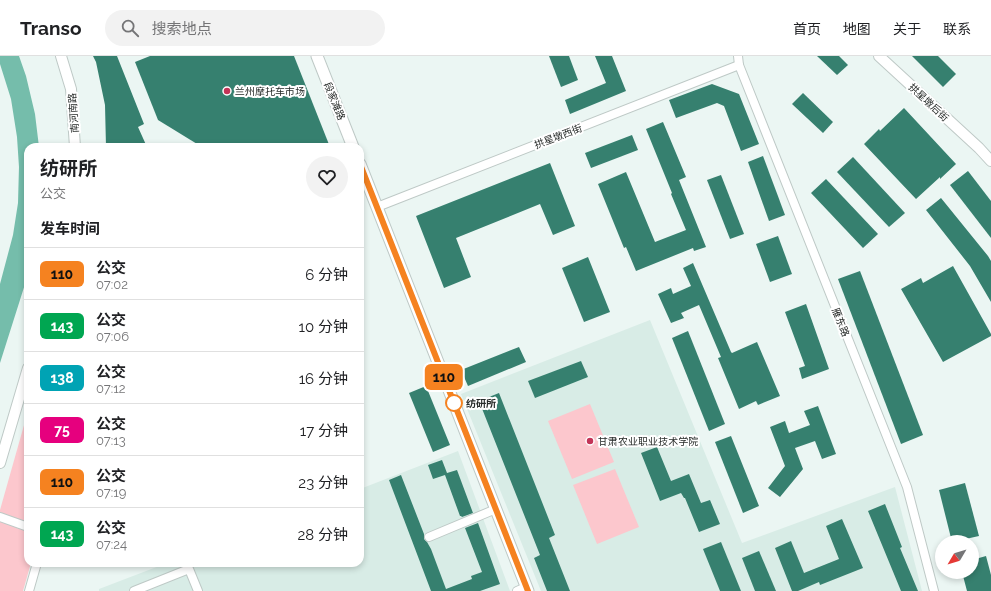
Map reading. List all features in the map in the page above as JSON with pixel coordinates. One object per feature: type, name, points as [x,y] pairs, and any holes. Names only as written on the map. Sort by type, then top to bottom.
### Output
[{"type":"main road","name":"段家滩路","points":[[317,56],[351,143]]},
{"type":"main road","points":[[364,174],[496,509],[524,590]]},
{"type":"street","name":"南河南路","points":[[61,56],[71,89],[75,143]]},
{"type":"street","name":"雁东路","points":[[738,56],[739,65],[907,487],[934,591]]},
{"type":"street","name":"拱星墩后街","points":[[879,56],[979,148],[991,162]]},
{"type":"street","name":"拱星墩西街","points":[[377,207],[739,65]]},
{"type":"street","points":[[0,463],[24,382]]},
{"type":"street","points":[[429,537],[496,509]]},
{"type":"street","points":[[0,517],[24,526]]},
{"type":"street","points":[[29,591],[36,567]]},
{"type":"street","points":[[134,591],[189,569],[198,591]]},
{"type":"shaded area","points":[[0,56],[19,56],[26,76],[35,114],[39,143],[24,143],[24,287],[0,363],[0,284],[13,235],[18,203],[19,167],[17,137],[11,99],[0,64]]},
{"type":"shaded area","name":"甘肃农业职业技术学院","points":[[650,320],[742,543],[895,487],[922,591],[541,591],[461,394]]},
{"type":"shaded area","points":[[590,404],[614,462],[572,479],[548,421]]},
{"type":"shaded area","points":[[24,425],[24,567],[30,567],[23,591],[0,591],[0,510]]},
{"type":"shaded area","points":[[458,451],[510,591],[99,591],[99,589],[157,567],[364,567],[364,487]]},
{"type":"shaded area","points":[[615,469],[639,527],[597,544],[573,485]]},
{"type":"building","points":[[93,56],[117,56],[144,124],[138,127],[145,143],[106,143],[105,105],[96,62]]},
{"type":"building","name":"兰州摩托车市场","points":[[150,56],[294,56],[328,143],[195,143],[158,120],[135,62]]},
{"type":"building","points":[[549,56],[569,56],[578,80],[561,87]]},
{"type":"building","points":[[595,56],[612,56],[626,91],[570,114],[565,100],[606,83]]},
{"type":"building","points":[[817,56],[839,56],[848,65],[837,75]]},
{"type":"building","points":[[912,56],[938,56],[956,74],[943,87]]},
{"type":"building","points":[[712,84],[739,94],[759,144],[741,151],[724,106],[717,103],[676,118],[669,100]]},
{"type":"building","points":[[803,93],[833,122],[823,133],[792,104]]},
{"type":"building","points":[[904,108],[956,164],[916,199],[864,144]]},
{"type":"building","points":[[663,122],[686,177],[679,180],[706,247],[694,251],[693,248],[636,271],[626,247],[624,248],[598,184],[626,172],[655,242],[686,230],[646,129]]},
{"type":"building","points":[[632,135],[638,150],[591,168],[585,153]]},
{"type":"building","points":[[763,156],[785,215],[769,221],[748,162]]},
{"type":"building","points":[[853,157],[905,213],[889,227],[837,172]]},
{"type":"building","points":[[550,163],[575,226],[553,235],[540,204],[456,238],[471,277],[444,288],[416,216]]},
{"type":"building","points":[[968,171],[991,201],[991,238],[950,185]]},
{"type":"building","points":[[721,175],[744,234],[730,239],[707,180]]},
{"type":"building","points":[[826,179],[878,234],[863,248],[811,193]]},
{"type":"building","points":[[941,198],[991,261],[991,302],[970,266],[926,210]]},
{"type":"building","points":[[778,236],[792,274],[770,282],[756,244]]},
{"type":"building","points":[[588,257],[610,312],[584,322],[562,268]]},
{"type":"building","points":[[693,263],[731,352],[732,353],[757,342],[780,396],[758,405],[756,401],[739,409],[718,358],[721,357],[699,305],[681,313],[684,318],[671,323],[658,294],[671,288],[673,294],[691,286],[683,268]]},
{"type":"building","points":[[953,266],[991,336],[943,362],[901,289],[921,278],[923,283]]},
{"type":"building","points":[[860,271],[923,435],[901,444],[838,279]]},
{"type":"building","points":[[806,304],[829,369],[802,379],[799,368],[805,366],[785,312]]},
{"type":"building","points":[[688,331],[725,424],[709,431],[672,338]]},
{"type":"building","points":[[519,347],[526,362],[468,386],[461,370]]},
{"type":"building","points":[[581,361],[588,377],[535,398],[528,381]]},
{"type":"building","points":[[426,386],[450,445],[433,452],[409,393]]},
{"type":"building","points":[[499,393],[555,535],[549,538],[570,591],[547,591],[534,558],[540,555],[479,401]]},
{"type":"building","points":[[818,406],[836,454],[822,459],[815,441],[795,448],[803,469],[780,497],[768,488],[785,466],[770,427],[785,421],[789,433],[810,425],[804,411]]},
{"type":"building","points":[[731,436],[759,506],[743,513],[715,442]]},
{"type":"building","points":[[657,447],[671,481],[689,474],[701,503],[710,500],[720,524],[699,532],[685,498],[681,493],[660,501],[641,453]]},
{"type":"building","points":[[442,460],[447,473],[457,470],[473,513],[462,517],[460,516],[445,475],[433,479],[428,465]]},
{"type":"building","points":[[401,475],[424,534],[424,539],[431,549],[446,589],[472,579],[471,576],[482,572],[465,528],[478,523],[500,584],[480,591],[431,591],[389,480]]},
{"type":"building","points":[[965,483],[979,535],[950,535],[939,490]]},
{"type":"building","points":[[885,504],[902,547],[900,548],[918,591],[901,591],[868,511]]},
{"type":"building","points":[[842,519],[863,568],[820,585],[819,582],[798,591],[792,591],[775,548],[791,541],[804,573],[839,559],[826,526]]},
{"type":"building","points":[[721,542],[741,591],[720,591],[703,549]]},
{"type":"building","points":[[759,551],[776,591],[755,591],[742,558]]},
{"type":"building","points":[[986,556],[991,575],[991,591],[967,591],[964,579],[979,579],[979,558]]},
{"type":"bus line","name":"110","points":[[364,174],[528,591]]},
{"type":"place","name":"兰州摩托车市场","points":[[227,91]]},
{"type":"place","name":"纺研所","points":[[454,403]]},
{"type":"place","name":"甘肃农业职业技术学院","points":[[590,441]]}]
